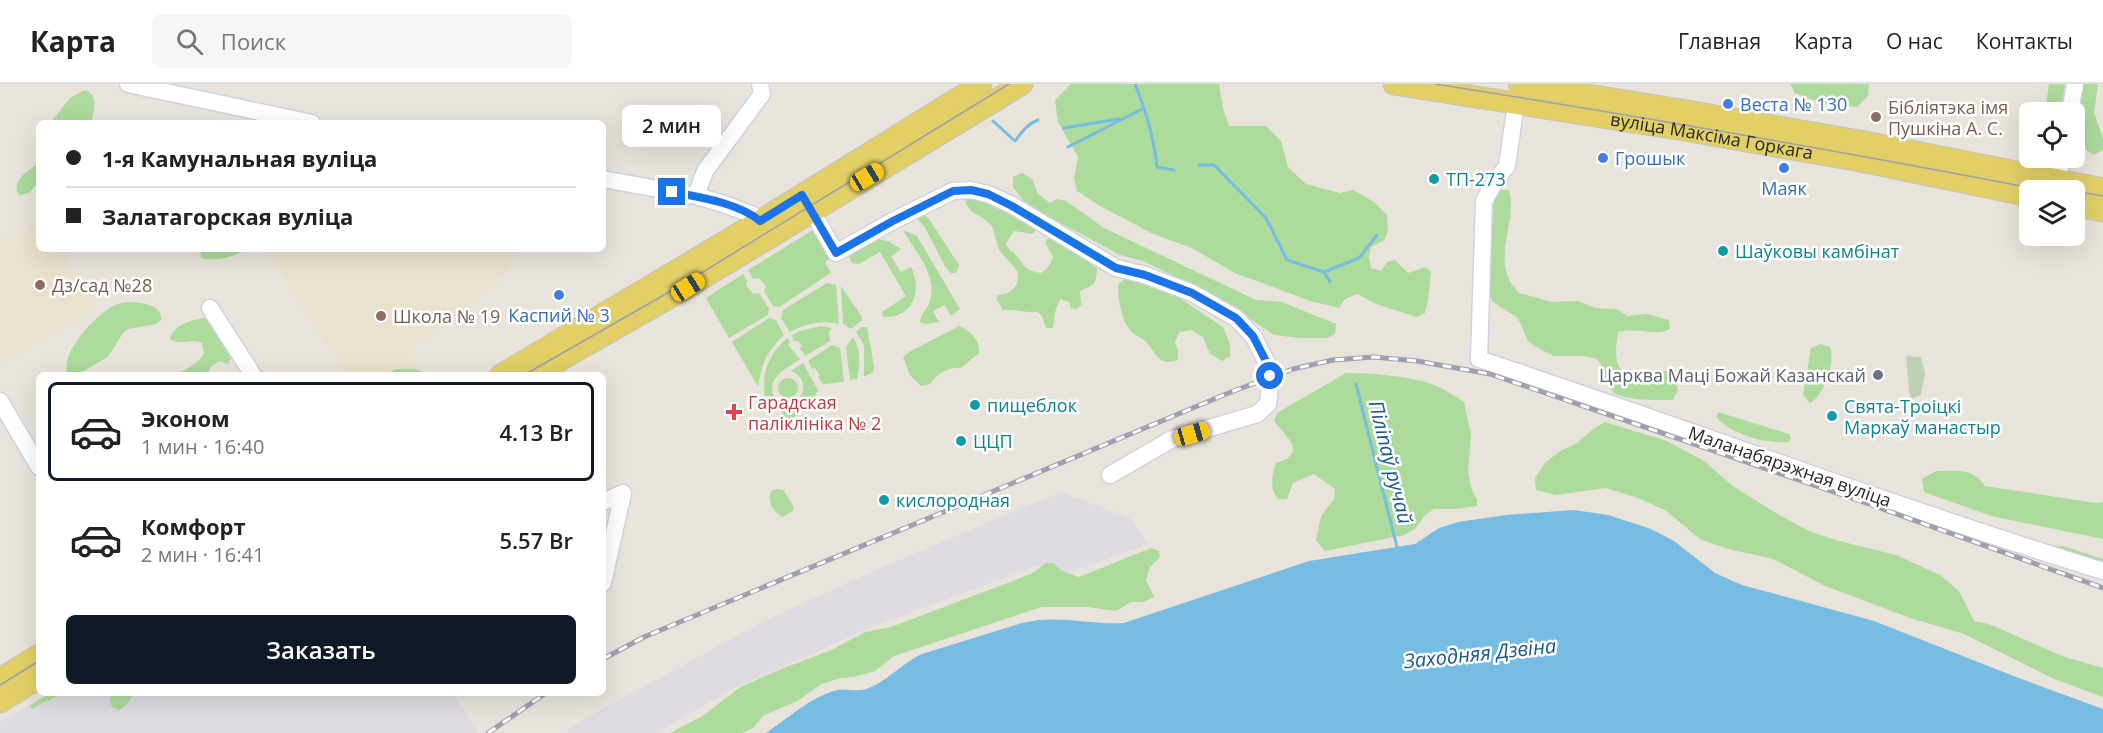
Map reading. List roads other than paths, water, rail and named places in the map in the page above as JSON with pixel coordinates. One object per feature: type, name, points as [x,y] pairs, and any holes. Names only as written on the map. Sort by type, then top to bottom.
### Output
[{"type":"main road","points":[[934,124],[981,84]]},
{"type":"main road","name":"вуліца Максіма Горкага","points":[[1394,84],[1518,94],[1686,120],[1863,152],[2058,180]]},
{"type":"main road","points":[[539,372],[682,279],[934,124],[1020,85]]},
{"type":"main road","name":"вуліца Максіма Горкага","points":[[1863,152],[2019,193]]},
{"type":"main road","name":"вуліца Максіма Горкага","points":[[2085,185],[2103,189]]},
{"type":"main road","points":[[2085,207],[2103,211]]},
{"type":"main road","points":[[507,372],[682,279]]},
{"type":"main road","points":[[0,702],[9,681],[36,658]]},
{"type":"main road","points":[[9,681],[36,678]]},
{"type":"street","points":[[128,84],[298,120]]},
{"type":"street","points":[[696,196],[705,171],[762,94],[760,84]]},
{"type":"street","points":[[2072,102],[2075,84]]},
{"type":"street","name":"Маланабярэжная вуліца","points":[[1518,94],[1507,166],[1484,201],[1479,359],[1879,497],[2103,571]]},
{"type":"street","points":[[2058,180],[2060,168]]},
{"type":"street","points":[[606,180],[696,196],[724,204],[753,215],[765,228]]},
{"type":"street","points":[[807,203],[836,253],[953,191],[980,192],[1012,206],[1116,268],[1145,275],[1192,293],[1236,318],[1253,336],[1269,367],[1268,404],[1257,414],[1172,440],[1110,475]]},
{"type":"street","points":[[210,308],[251,372]]},
{"type":"street","points":[[0,401],[36,462]]},
{"type":"street","points":[[606,501],[623,493],[606,570]]},
{"type":"water","name":"Заходняя Дзвіна","points":[[1574,510],[1608,515],[1651,529],[1674,541],[1715,573],[1742,585],[1874,621],[2103,709],[2103,733],[766,733],[809,702],[828,693],[838,690],[866,689],[881,682],[922,654],[1022,623],[1048,619],[1124,623],[1309,561],[1415,544],[1439,528],[1458,522],[1506,515]]},
{"type":"waterway","name":"Піліпаў ручай","points":[[1135,84],[1149,125],[1157,167],[1174,170]]},
{"type":"waterway","points":[[1068,147],[1144,108]]},
{"type":"waterway","points":[[1064,128],[1119,119]]},
{"type":"waterway","points":[[993,121],[1015,141],[1022,131],[1038,120]]},
{"type":"waterway","name":"Піліпаў ручай","points":[[1199,165],[1214,165],[1266,218],[1287,260],[1324,272],[1330,282]]},
{"type":"waterway","points":[[1324,272],[1359,258],[1377,235]]},
{"type":"waterway","name":"Піліпаў ручай","points":[[1356,384],[1398,551]]},
{"type":"tram line","points":[[529,372],[685,283],[1009,84]]},
{"type":"tram line","points":[[1435,84],[1739,134],[2019,186]]},
{"type":"tram line","points":[[2085,193],[2103,196]]},
{"type":"tram line","points":[[0,685],[36,663]]},
{"type":"railway","points":[[606,657],[644,637],[1231,392],[1293,369],[1333,360],[1374,357],[1417,361],[1490,374],[1866,503],[2103,588]]},
{"type":"railway","points":[[488,733],[542,696]]},
{"type":"place","name":"Веста № 130","points":[[1728,104]]},
{"type":"place","name":"Бібліятэка імя Пушкіна А. С.","points":[[1876,117]]},
{"type":"place","name":"Грошык","points":[[1603,158]]},
{"type":"place","name":"Маяк","points":[[1784,168]]},
{"type":"place","name":"ТП-273","points":[[1434,179]]},
{"type":"place","name":"Шаўковы камбінат","points":[[1723,251]]},
{"type":"place","name":"Дз/сад №28","points":[[40,285]]},
{"type":"place","name":"Каспий № 3","points":[[559,295]]},
{"type":"place","name":"Школа № 19","points":[[381,316]]},
{"type":"place","name":"Царква Маці Божай Казанскай","points":[[1878,375]]},
{"type":"place","name":"пищеблок","points":[[975,405]]},
{"type":"place","name":"Гарадская паліклініка № 2","points":[[734,412]]},
{"type":"place","name":"Свята-Троіцкі Маркаў манастыр","points":[[1832,416]]},
{"type":"place","name":"ЦЦП","points":[[961,441]]},
{"type":"place","name":"кислородная","points":[[884,500]]}]
